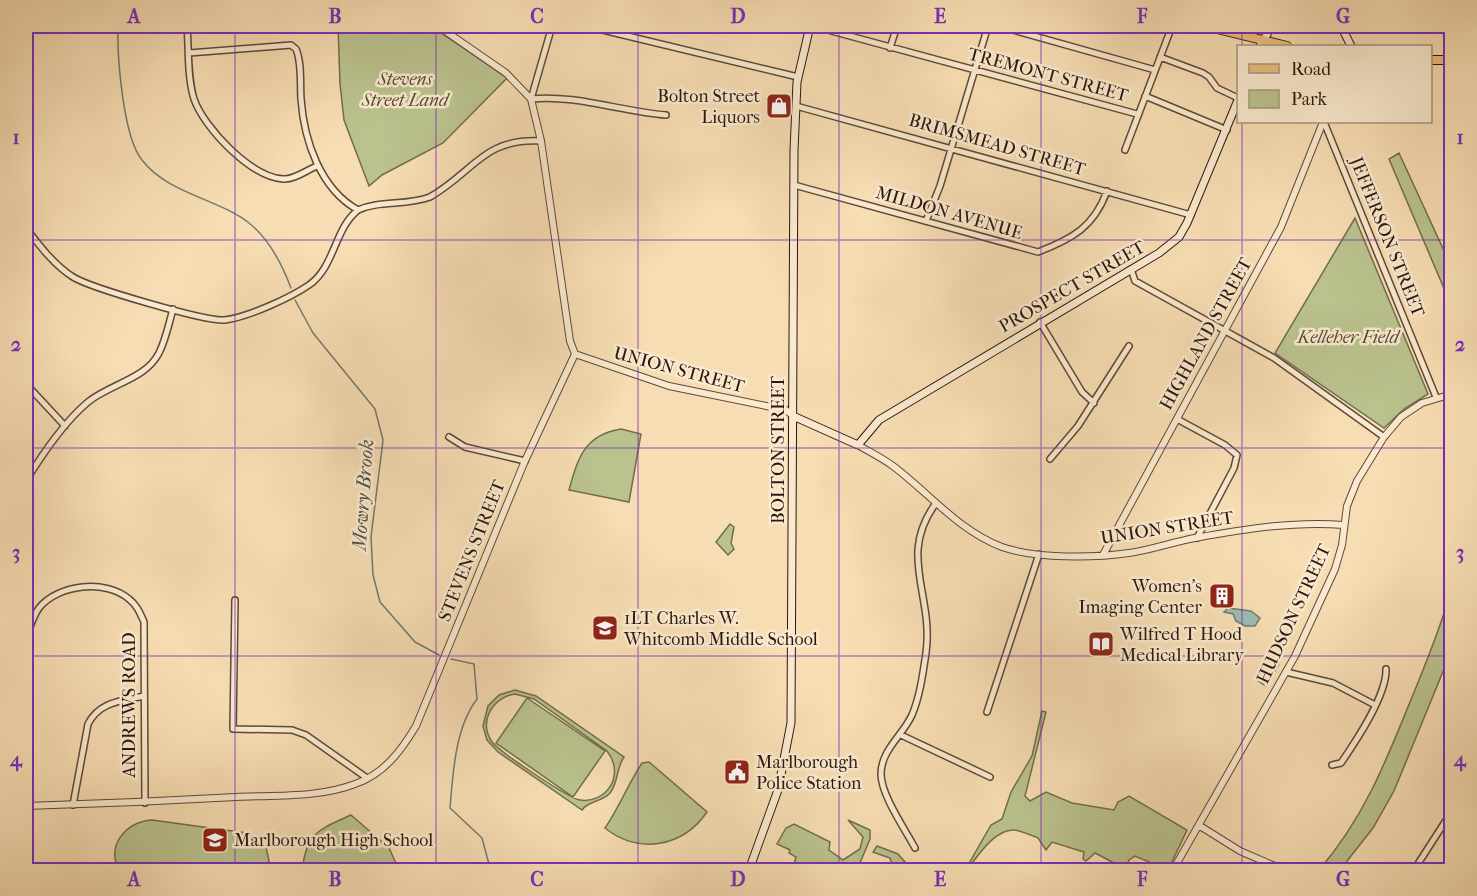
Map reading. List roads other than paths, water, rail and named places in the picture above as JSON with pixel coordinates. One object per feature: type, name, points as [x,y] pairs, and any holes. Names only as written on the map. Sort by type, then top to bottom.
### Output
[{"type":"main road","name":"BOLTON STREET","points":[[749,870],[778,790],[791,723],[796,106],[798,77],[812,26]]},
{"type":"main road","points":[[1205,26],[1263,43],[1279,45]]},
{"type":"main road","points":[[1263,43],[1272,26]]},
{"type":"main road","points":[[1341,26],[1350,45]]},
{"type":"main road","points":[[1432,60],[1452,60]]},
{"type":"main road","name":"PROSPECT STREET","points":[[858,445],[879,420],[1172,244],[1191,215],[1237,104]]},
{"type":"main road","name":"UNION STREET","points":[[793,416],[858,445]]},
{"type":"street","points":[[187,26],[194,98],[208,125],[227,147],[256,167],[283,179],[317,166]]},
{"type":"street","points":[[438,26],[506,73],[531,99],[589,104],[666,115]]},
{"type":"street","points":[[552,26],[531,99],[541,141],[570,342],[575,354]]},
{"type":"street","points":[[586,26],[798,77]]},
{"type":"street","name":"TREMONT STREET","points":[[812,26],[1137,114]]},
{"type":"street","points":[[890,48],[897,26]]},
{"type":"street","points":[[927,221],[988,26]]},
{"type":"street","points":[[999,26],[1155,70]]},
{"type":"street","points":[[1125,150],[1172,26]]},
{"type":"street","points":[[189,53],[291,45],[296,49],[302,110],[317,166],[345,201],[358,210]]},
{"type":"street","points":[[1160,57],[1209,76],[1217,88],[1237,98]]},
{"type":"street","points":[[1145,96],[1227,130]]},
{"type":"street","name":"BRIMSMEAD STREET","points":[[796,106],[1191,215]]},
{"type":"street","name":"HIGHLAND STREET","points":[[1103,555],[1281,227],[1324,123]]},
{"type":"street","name":"JEFFERSON STREET","points":[[1324,123],[1436,397]]},
{"type":"street","points":[[26,228],[55,262],[73,277],[116,293],[197,317],[224,320],[248,314],[298,292],[321,274],[346,223],[358,210],[369,206],[418,201],[439,192],[497,146],[520,140],[541,141]]},
{"type":"street","name":"MILDON AVENUE","points":[[794,185],[1038,252],[1088,225],[1101,209],[1107,191]]},
{"type":"street","points":[[1131,269],[1135,281],[1297,373],[1384,437]]},
{"type":"street","points":[[26,481],[65,426],[94,397],[141,372],[154,360],[159,353],[173,309]]},
{"type":"street","points":[[1040,322],[1082,392],[1094,403]]},
{"type":"street","points":[[1050,459],[1078,426],[1129,346]]},
{"type":"street","name":"UNION STREET","points":[[575,354],[669,386],[786,410],[793,416]]},
{"type":"street","name":"STEVENS STREET","points":[[26,806],[145,803],[316,792],[354,785],[395,758],[422,715],[525,461],[575,354]]},
{"type":"street","points":[[26,384],[65,426]]},
{"type":"street","name":"HUDSON STREET","points":[[1173,870],[1286,672],[1335,569],[1352,490],[1384,437],[1406,413],[1436,397],[1452,394]]},
{"type":"street","points":[[1177,419],[1225,445],[1237,455],[1234,468],[1197,538]]},
{"type":"street","points":[[449,437],[465,447],[525,461]]},
{"type":"street","name":"UNION STREET","points":[[858,445],[894,467],[936,503],[974,531],[1002,546],[1039,554],[1127,553],[1197,538],[1293,523],[1344,525]]},
{"type":"street","points":[[915,848],[881,779],[885,754],[901,735],[916,703],[926,655],[928,623],[919,574],[917,543],[926,517],[936,503]]},
{"type":"street","points":[[987,712],[1039,554]]},
{"type":"street","name":"ANDREWS ROAD","points":[[26,638],[39,609],[65,590],[88,587],[113,591],[127,597],[136,606],[144,622],[145,803]]},
{"type":"street","points":[[235,600],[233,729],[292,730],[306,735],[367,778]]},
{"type":"street","points":[[1332,765],[1341,763],[1375,705],[1387,682],[1386,669]]},
{"type":"street","points":[[1286,672],[1333,683],[1375,705]]},
{"type":"street","points":[[73,805],[88,724],[94,712],[106,704],[144,696]]},
{"type":"street","points":[[901,735],[990,777]]},
{"type":"street","points":[[1414,870],[1452,810]]},
{"type":"street","points":[[1200,826],[1267,868],[1284,870]]},
{"type":"water","points":[[1228,608],[1251,611],[1260,618],[1255,626],[1245,626],[1236,621],[1233,614],[1224,612]]},
{"type":"waterway","name":"Mowry Brook","points":[[118,26],[122,96],[130,134],[142,160],[165,181],[222,207],[256,229],[274,252],[291,288]]},
{"type":"waterway","name":"Mowry Brook","points":[[295,300],[313,333],[375,409],[383,440],[371,537],[373,575],[380,602],[415,642],[439,655]]},
{"type":"waterway","points":[[451,659],[474,664],[477,699],[464,723],[456,751],[450,808],[482,838],[490,868],[488,870]]},
{"type":"place","name":"Bolton Street Liquors","points":[[779,106]]},
{"type":"place","name":"Women's Imaging Center","points":[[1222,596]]},
{"type":"place","name":"1LT Charles W. Whitcomb Middle School","points":[[605,628]]},
{"type":"place","name":"Wilfred T Hood Medical Library","points":[[1101,644]]},
{"type":"place","name":"Marlborough Police Station","points":[[737,772]]},
{"type":"place","name":"Marlborough High School","points":[[215,840]]},
{"type":"park label","name":"Stevens Street Land","points":[[405,89]]},
{"type":"park label","name":"Kelleher Field","points":[[1348,337]]}]
